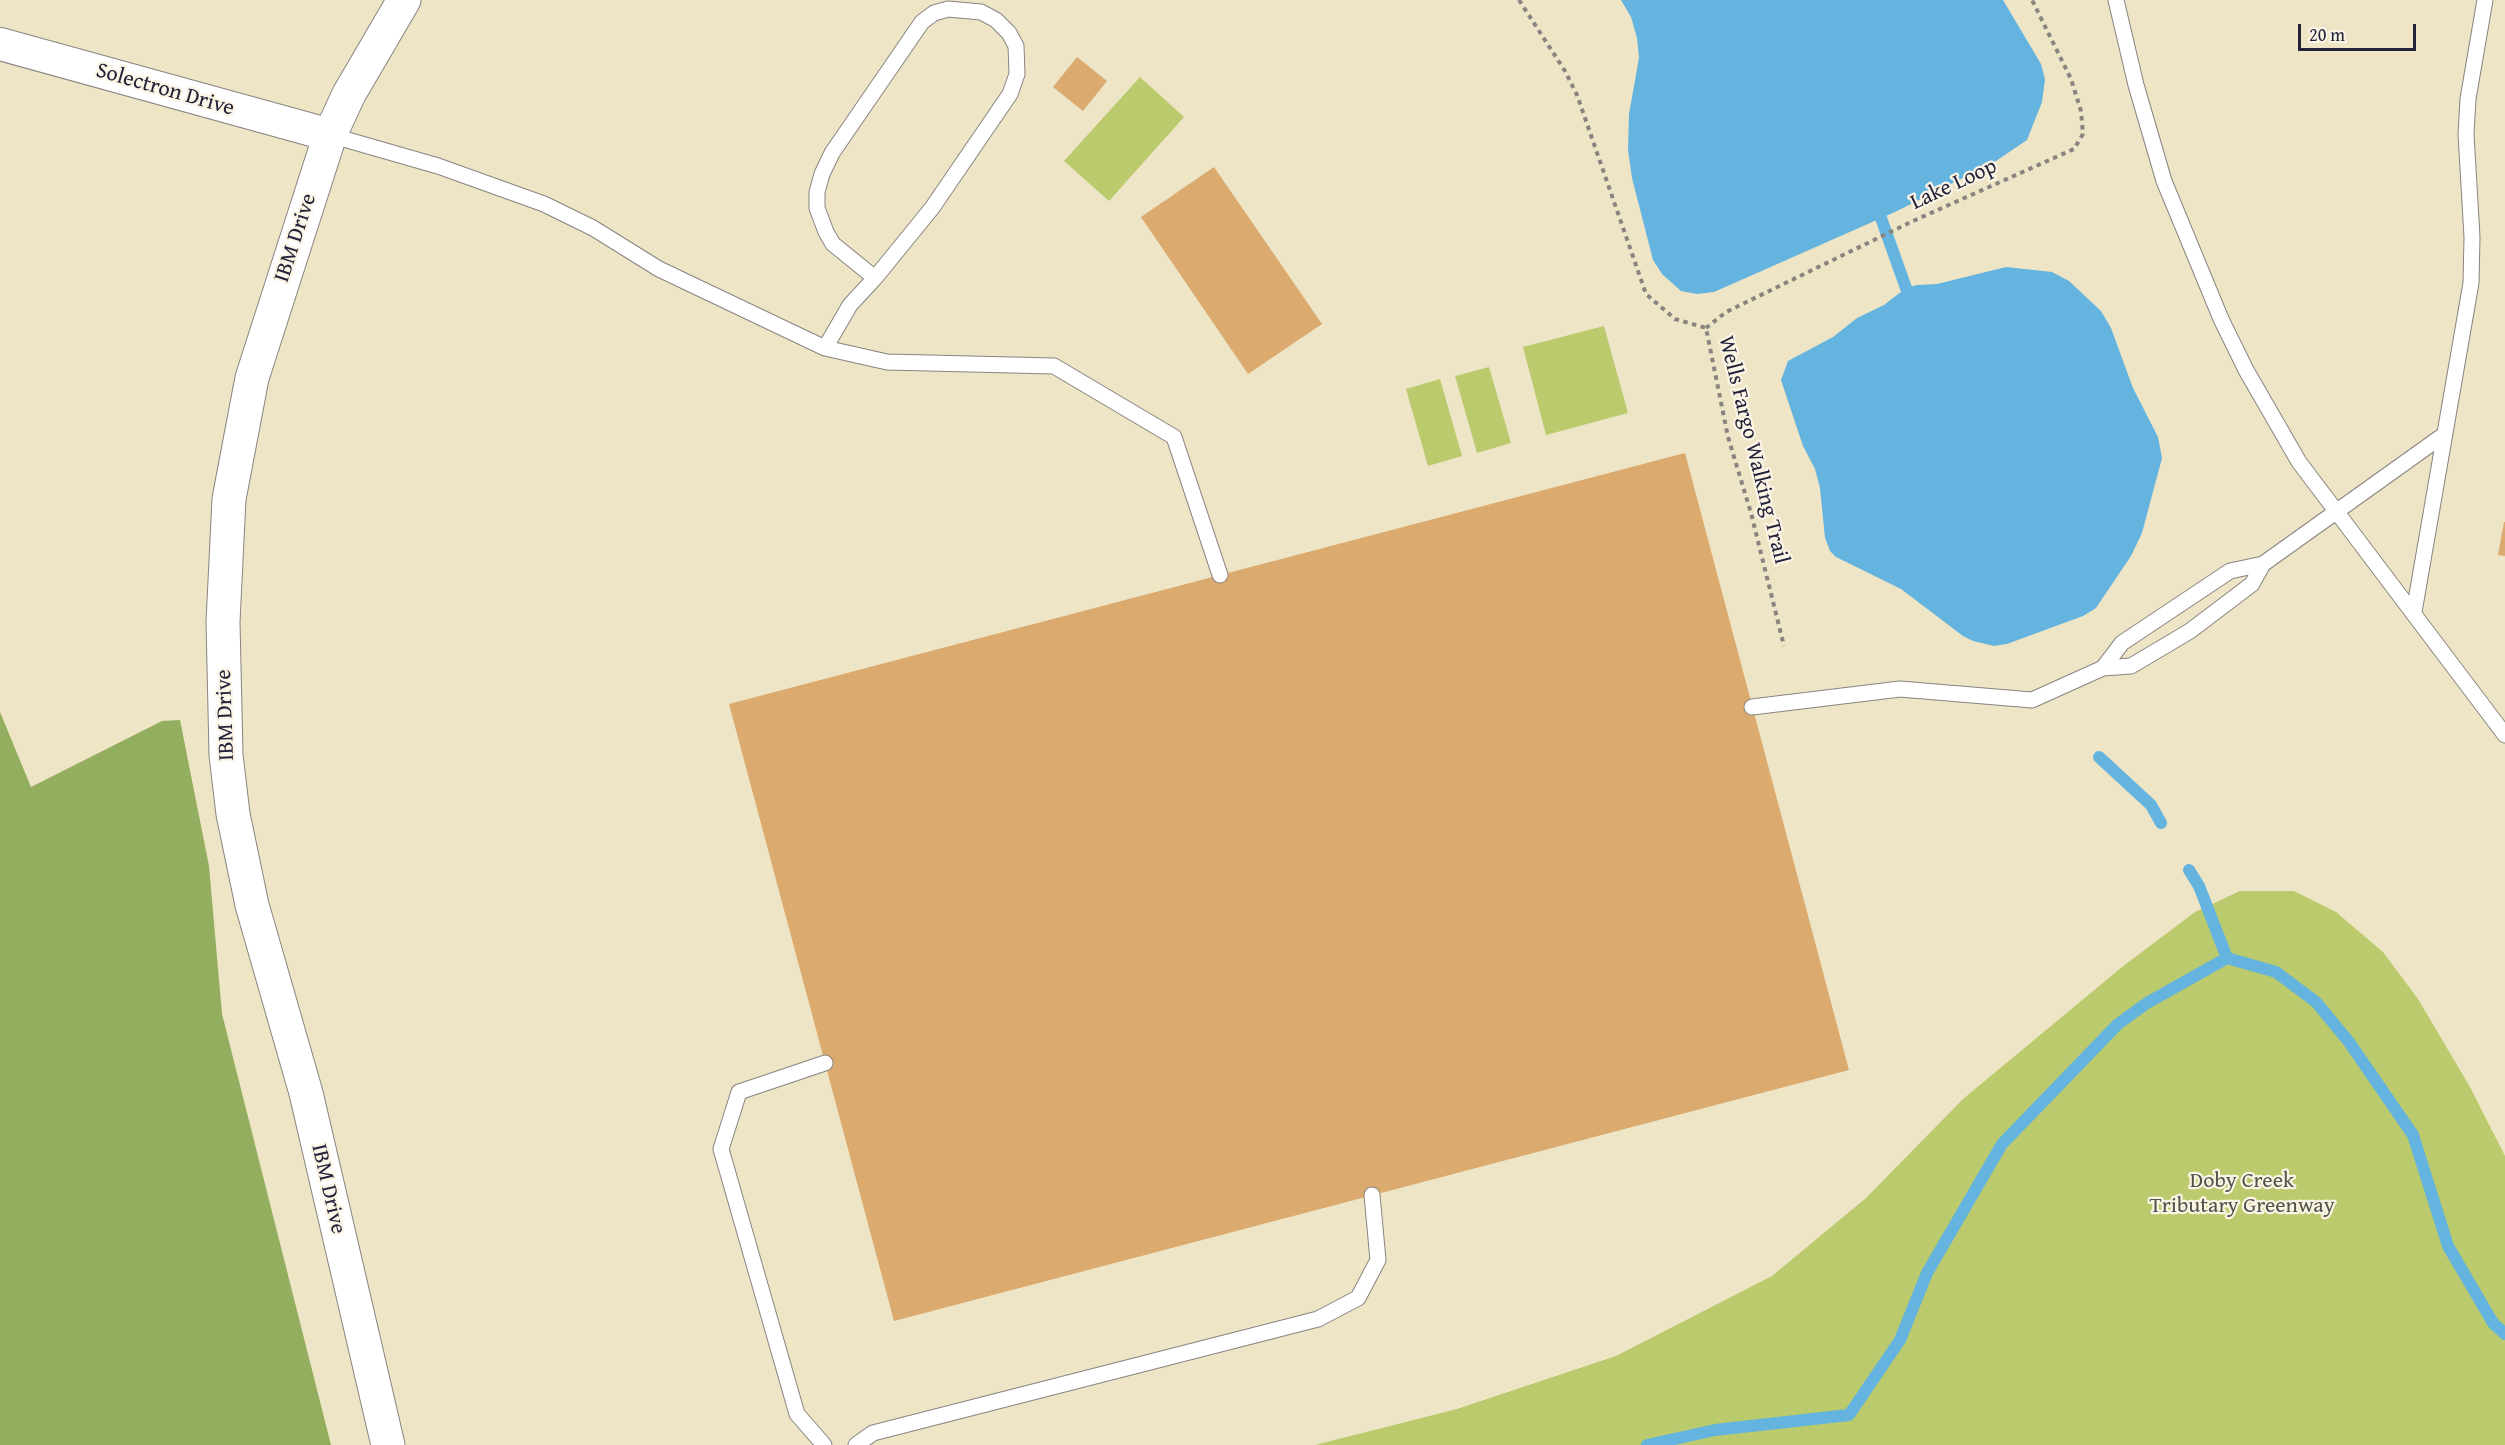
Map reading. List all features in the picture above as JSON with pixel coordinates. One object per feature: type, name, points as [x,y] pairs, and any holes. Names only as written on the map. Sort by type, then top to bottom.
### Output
[{"type":"street","name":"IBM Drive","points":[[388,1445],[306,1093],[252,905],[233,814],[226,755],[223,622],[229,499],[252,378],[330,135],[349,94],[404,0]]},
{"type":"street","name":"Solectron Drive","points":[[0,44],[330,135]]},
{"type":"lane","points":[[2116,0],[2155,155],[2204,280],[2241,359],[2299,462],[2505,735]]},
{"type":"lane","points":[[2414,612],[2471,283],[2472,237],[2466,115],[2485,0]]},
{"type":"lane","points":[[825,348],[850,305],[875,278],[932,208],[1000,110],[1015,80],[1016,46],[1009,33],[996,20],[981,12],[948,9],[934,13],[922,22],[832,153],[822,174],[817,192],[817,208],[826,232],[833,244],[875,278]]},
{"type":"lane","points":[[330,135],[438,166],[544,204],[593,228],[658,269],[825,348],[886,362],[1054,366],[1174,437],[1220,575]]},
{"type":"lane","points":[[2103,668],[2122,642],[2230,571],[2263,564],[2445,434]]},
{"type":"lane","points":[[1752,707],[1900,689],[2032,700],[2103,668],[2131,666],[2190,631],[2252,584],[2263,564]]},
{"type":"lane","points":[[824,1445],[797,1414],[720,1149],[739,1092],[825,1063]]},
{"type":"lane","points":[[856,1445],[873,1433],[1318,1319],[1358,1298],[1378,1260],[1372,1195]]},
{"type":"path","name":"Wells Fargo Walking Trail","points":[[1519,0],[1559,61],[1577,95],[1646,294],[1675,320],[1706,328],[1728,437],[1751,513],[1784,646]]},
{"type":"path","name":"Lake Loop","points":[[1706,328],[1726,312],[1861,246],[2067,153],[2078,144],[2084,121],[2081,111],[2070,79],[2032,0]]},
{"type":"green space","points":[[1140,77],[1184,117],[1109,201],[1064,161]]},
{"type":"green space","points":[[1604,326],[1628,413],[1546,435],[1523,347]]},
{"type":"green space","points":[[1489,367],[1511,443],[1477,453],[1455,376]]},
{"type":"green space","points":[[1440,379],[1462,456],[1428,466],[1406,389]]},
{"type":"green space","points":[[0,712],[31,787],[162,721],[180,720],[209,866],[222,1014],[331,1445],[0,1445]]},
{"type":"green space","name":"Doby Creek Tributary Greenway","points":[[2240,891],[2294,891],[2336,912],[2383,952],[2418,999],[2470,1087],[2505,1156],[2505,1445],[1315,1445],[1457,1409],[1616,1356],[1772,1276],[1866,1198],[1963,1099],[2122,967],[2195,912]]},
{"type":"water","points":[[1621,0],[2003,0],[2041,64],[2045,79],[2042,102],[2027,140],[1993,163],[1895,212],[1714,292],[1697,294],[1681,291],[1662,274],[1653,260],[1632,178],[1628,150],[1629,114],[1639,58],[1637,38],[1631,17]]},
{"type":"water","points":[[2006,267],[2052,272],[2069,281],[2101,311],[2111,328],[2133,388],[2158,437],[2162,458],[2142,533],[2131,556],[2096,608],[2083,616],[2007,644],[1994,646],[1963,636],[1901,589],[1836,557],[1830,551],[1825,538],[1820,488],[1815,469],[1803,446],[1781,380],[1788,361],[1833,337],[1857,318],[1884,305],[1906,288],[1937,284]]},
{"type":"building","points":[[1077,57],[1107,81],[1083,111],[1053,87]]},
{"type":"building","points":[[1214,167],[1322,324],[1248,374],[1141,217]]},
{"type":"building","points":[[1685,453],[1849,1070],[894,1321],[729,704]]},
{"type":"building","points":[[2505,522],[2505,556],[2498,555]]},
{"type":"waterway","points":[[1881,218],[1906,288]]},
{"type":"waterway","points":[[2099,757],[2151,805],[2161,823]]},
{"type":"waterway","points":[[2189,870],[2199,886],[2227,958]]},
{"type":"waterway","points":[[1647,1445],[1715,1430],[1849,1415],[1900,1340],[1927,1273],[2002,1144],[2118,1024],[2147,1003],[2227,958],[2276,972],[2316,1002],[2349,1042],[2413,1135],[2448,1246],[2493,1323],[2505,1334]]}]
